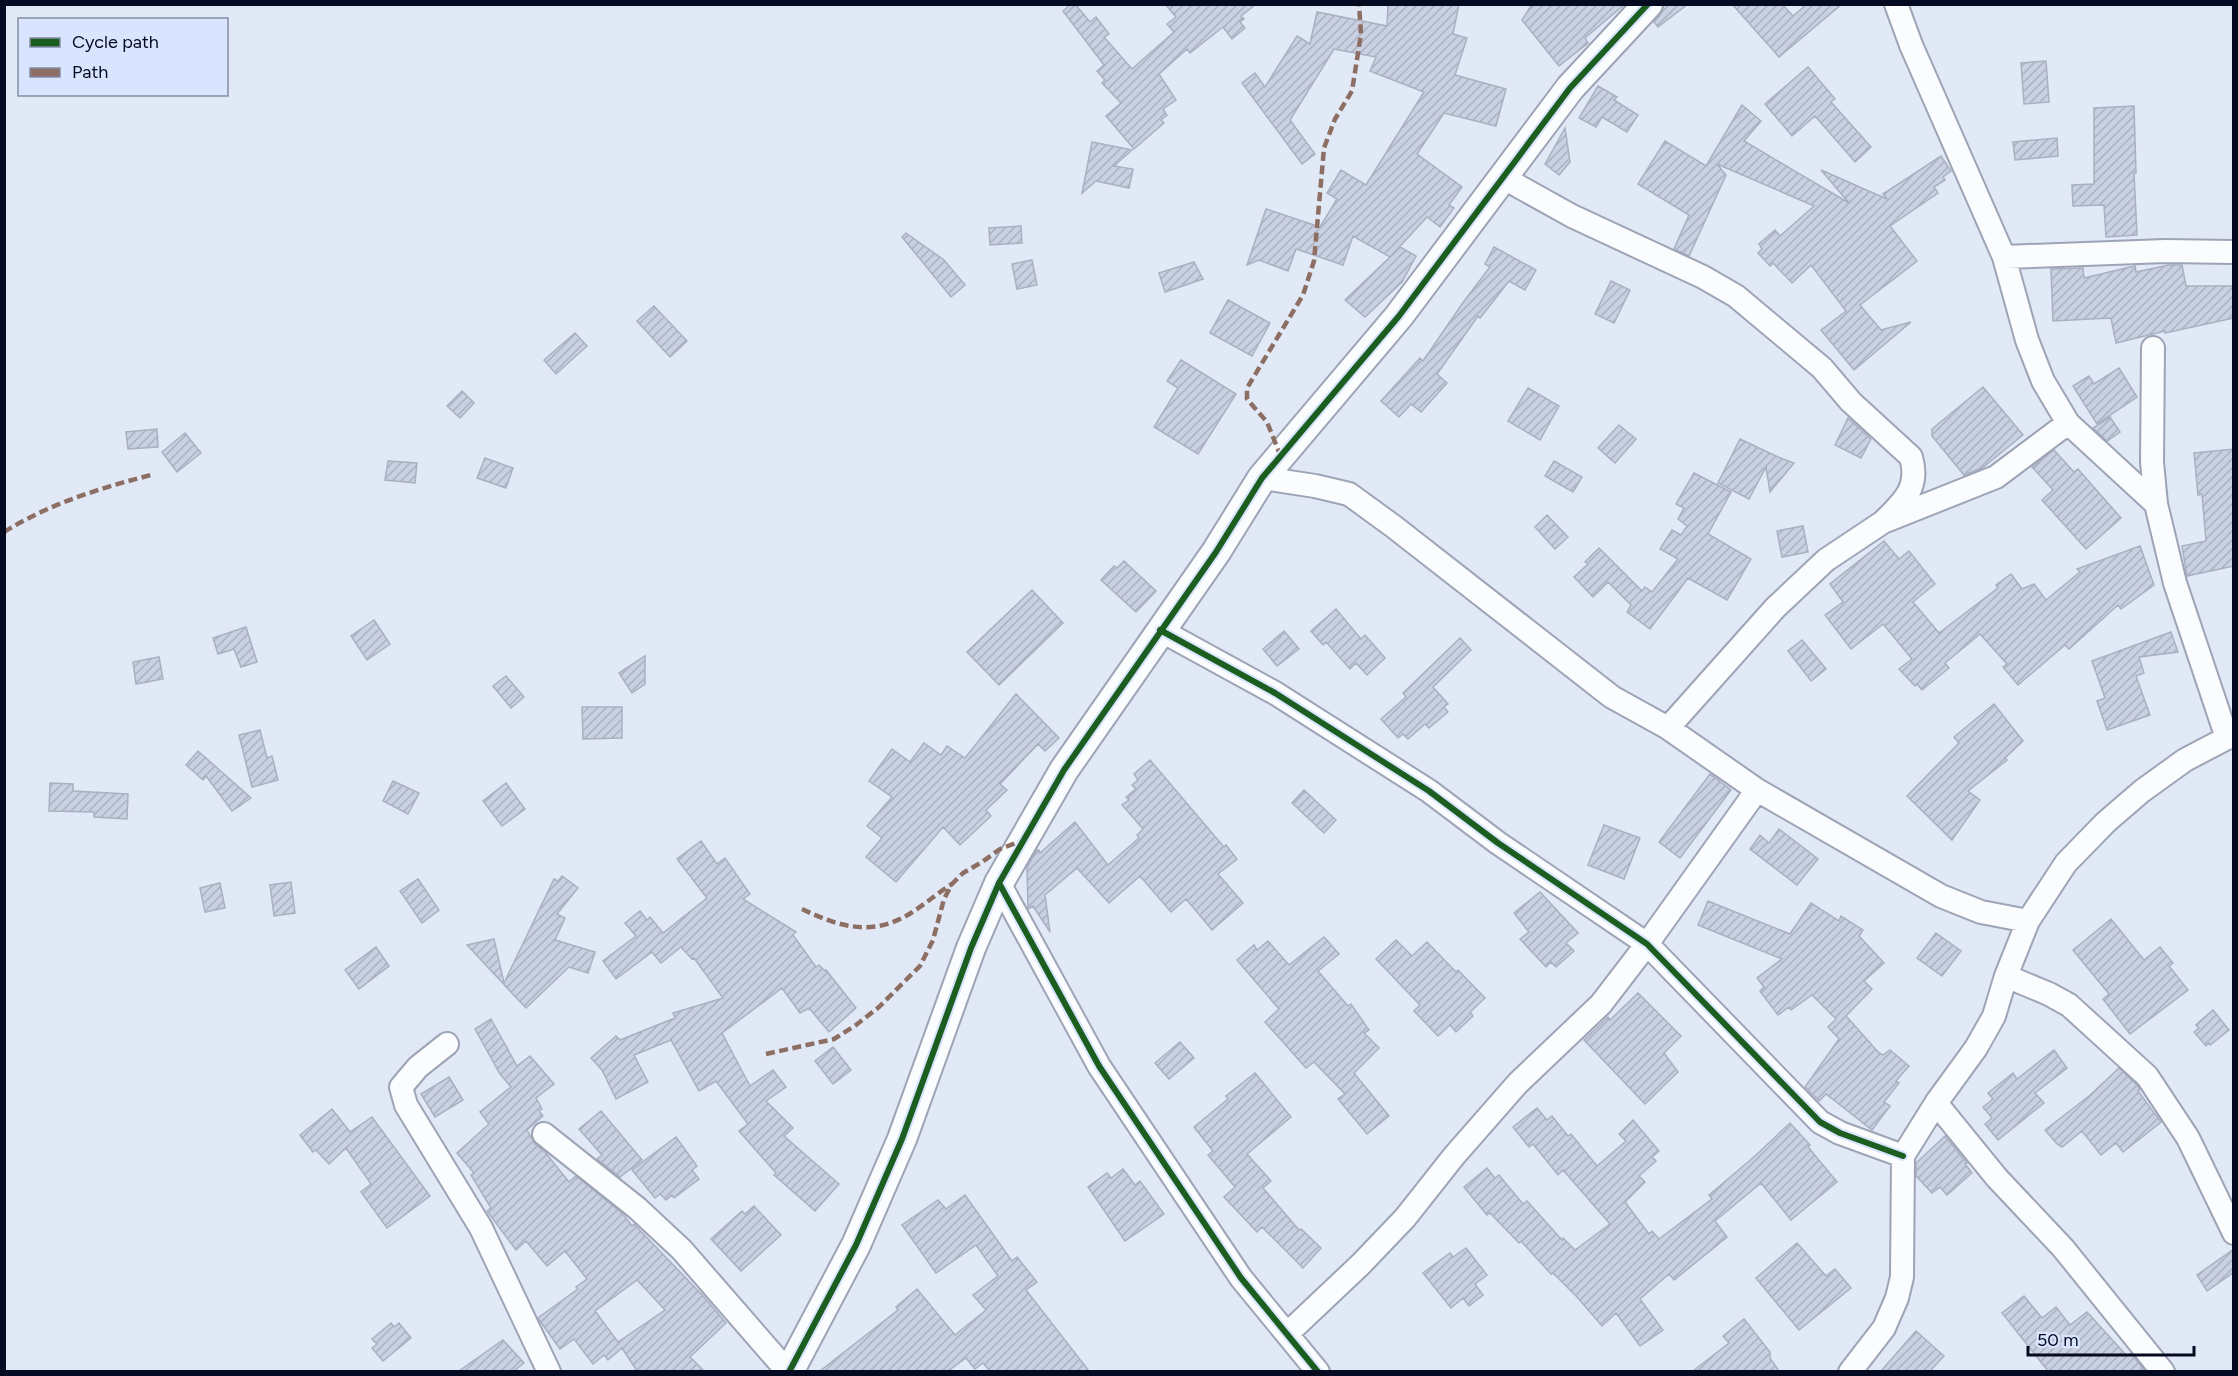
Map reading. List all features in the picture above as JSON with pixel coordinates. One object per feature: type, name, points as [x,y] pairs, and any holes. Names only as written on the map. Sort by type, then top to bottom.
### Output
[{"type":"street","points":[[544,1134],[637,1208],[682,1250],[788,1371],[856,1245],[902,1139],[970,948],[999,883],[1064,770],[1216,552],[1262,478],[1400,316],[1570,88],[1648,4]]},
{"type":"street","points":[[1896,4],[1911,45],[2004,257],[2012,292],[2043,381],[2068,423],[2156,504]]},
{"type":"street","points":[[1502,177],[1572,216],[1703,277],[1736,296],[1822,368],[1851,402],[1911,457],[1915,469],[1906,499],[1883,522],[1826,560],[1775,608],[1668,729]]},
{"type":"street","points":[[2004,257],[2165,251],[2234,252]]},
{"type":"street","points":[[1850,1371],[1884,1328],[1898,1298],[1902,1277],[1903,1156],[1936,1103],[1976,1048],[1994,1016],[2006,976],[2028,921],[2066,863],[2106,822],[2142,791],[2184,760],[2230,738],[2175,582],[2156,504],[2152,462],[2153,348]]},
{"type":"street","points":[[1883,522],[1996,477],[2068,423]]},
{"type":"street","points":[[1262,478],[1349,494],[1394,526],[1612,697],[1668,729],[1757,790],[1941,896],[1981,912],[2028,921]]},
{"type":"street","points":[[1160,630],[1275,693],[1429,791],[1498,843],[1647,944],[1821,1122],[1840,1133],[1903,1156]]},
{"type":"street","points":[[1287,1334],[1361,1264],[1405,1218],[1454,1156],[1518,1083],[1601,1004],[1647,944],[1757,790]]},
{"type":"street","points":[[999,883],[1099,1066],[1241,1278],[1317,1371]]},
{"type":"street","points":[[2006,976],[2069,1005],[2147,1076],[2188,1138],[2234,1233]]},
{"type":"street","points":[[447,1044],[417,1067],[401,1087],[406,1105],[481,1228],[549,1371]]},
{"type":"street","points":[[1936,1103],[1997,1178],[2063,1248],[2163,1371]]},
{"type":"building","points":[[1071,4],[1075,4],[1090,22],[1096,17],[1109,34],[1104,37],[1132,69],[1174,32],[1167,24],[1176,17],[1165,4],[1256,4],[1241,16],[1244,19],[1240,22],[1245,28],[1232,39],[1223,27],[1190,53],[1187,49],[1159,74],[1176,100],[1163,109],[1167,115],[1161,120],[1164,123],[1134,149],[1106,116],[1121,103],[1102,83],[1105,80],[1097,71],[1104,65],[1063,11]]},
{"type":"building","points":[[1388,4],[1459,4],[1453,34],[1467,38],[1455,75],[1506,89],[1496,126],[1444,113],[1417,154],[1462,187],[1449,205],[1454,208],[1440,227],[1427,217],[1391,256],[1400,247],[1416,256],[1402,282],[1365,317],[1345,300],[1390,257],[1353,236],[1343,265],[1296,249],[1288,271],[1259,260],[1247,265],[1266,209],[1320,227],[1337,199],[1327,193],[1341,170],[1366,185],[1424,92],[1370,71],[1376,57],[1334,49],[1290,120],[1315,154],[1302,164],[1242,83],[1255,73],[1265,87],[1297,36],[1310,44],[1317,12],[1387,26]]},
{"type":"building","points":[[1532,4],[1625,4],[1585,38],[1588,43],[1559,66],[1522,20]]},
{"type":"building","points":[[1664,4],[1688,4],[1658,27],[1654,22],[1660,15]]},
{"type":"building","points":[[1732,4],[1782,4],[1793,16],[1807,4],[1842,4],[1779,57]]},
{"type":"building","points":[[2046,61],[2049,102],[2024,104],[2021,63]]},
{"type":"building","points":[[1808,67],[1835,99],[1831,102],[1871,147],[1855,162],[1815,116],[1792,136],[1765,104]]},
{"type":"building","points":[[1598,86],[1617,97],[1614,100],[1638,115],[1627,132],[1602,117],[1596,127],[1579,118]]},
{"type":"building","points":[[1742,105],[1761,121],[1744,141],[1849,203],[1821,170],[1887,199],[1883,194],[1941,156],[1951,171],[1943,177],[1945,180],[1934,187],[1938,193],[1890,226],[1917,261],[1860,305],[1881,330],[1911,322],[1854,370],[1821,330],[1846,311],[1811,265],[1792,283],[1773,263],[1770,266],[1758,253],[1762,249],[1759,244],[1775,230],[1780,236],[1814,206],[1717,164],[1726,175],[1689,256],[1674,249],[1689,215],[1638,184],[1665,141],[1706,166]]},
{"type":"building","points":[[2134,106],[2137,235],[2106,237],[2104,205],[2073,206],[2072,185],[2094,184],[2094,108]]},
{"type":"building","points":[[1565,128],[1570,162],[1559,175],[1545,164]]},
{"type":"building","points":[[2057,138],[2058,156],[2015,160],[2013,142]]},
{"type":"building","points":[[1092,142],[1132,150],[1114,166],[1133,169],[1129,188],[1096,181],[1082,193]]},
{"type":"building","points":[[1021,226],[1022,243],[990,245],[989,228]]},
{"type":"building","points":[[906,233],[944,260],[965,285],[951,297],[902,237]]},
{"type":"building","points":[[1494,247],[1536,270],[1525,290],[1509,281],[1480,318],[1478,316],[1437,374],[1447,383],[1421,412],[1411,404],[1399,417],[1381,401],[1420,358],[1423,361],[1490,267],[1485,264]]},
{"type":"building","points":[[1032,260],[1037,285],[1017,289],[1012,264]]},
{"type":"building","points":[[1194,262],[1203,279],[1165,292],[1159,273]]},
{"type":"building","points":[[2169,265],[2182,265],[2186,286],[2234,286],[2234,318],[2116,343],[2111,318],[2053,321],[2051,269],[2083,268],[2084,278],[2135,266],[2136,272]]},
{"type":"building","points":[[1611,281],[1630,290],[1614,323],[1595,314]]},
{"type":"building","points":[[1228,300],[1270,323],[1252,356],[1210,333]]},
{"type":"building","points":[[654,306],[687,341],[670,357],[637,321]]},
{"type":"building","points":[[575,333],[587,346],[556,374],[544,360]]},
{"type":"building","points":[[1181,360],[1236,394],[1198,454],[1154,427],[1178,388],[1167,381]]},
{"type":"building","points":[[2119,368],[2137,397],[2097,424],[2073,386],[2089,376],[2094,384]]},
{"type":"building","points":[[1983,387],[2023,435],[1982,468],[1964,475],[1932,436],[1932,429]]},
{"type":"building","points":[[1528,388],[1559,406],[1540,440],[1508,421]]},
{"type":"building","points":[[462,391],[474,403],[460,418],[447,406]]},
{"type":"building","points":[[2110,417],[2120,432],[2107,441],[2093,428]]},
{"type":"building","points":[[1848,418],[1871,439],[1861,458],[1835,445]]},
{"type":"building","points":[[1619,425],[1636,439],[1615,463],[1598,448]]},
{"type":"building","points":[[157,429],[158,447],[128,449],[126,432]]},
{"type":"building","points":[[185,433],[201,453],[177,472],[162,452]]},
{"type":"building","points":[[1740,439],[1794,463],[1770,492],[1766,467],[1749,499],[1718,483]]},
{"type":"building","points":[[2234,449],[2234,566],[2187,576],[2182,546],[2206,541],[2202,494],[2198,495],[2194,453]]},
{"type":"building","points":[[2054,450],[2074,472],[2078,469],[2121,518],[2086,549],[2042,500],[2053,490],[2032,467]]},
{"type":"building","points":[[485,458],[513,468],[506,488],[477,478]]},
{"type":"building","points":[[388,461],[417,463],[415,483],[385,480]]},
{"type":"building","points":[[1554,461],[1582,477],[1573,492],[1545,476]]},
{"type":"building","points":[[1694,473],[1731,492],[1708,534],[1751,559],[1727,600],[1688,578],[1650,629],[1627,612],[1631,605],[1608,582],[1593,597],[1574,577],[1588,564],[1585,562],[1599,548],[1642,591],[1645,587],[1652,592],[1678,559],[1660,549],[1672,530],[1681,535],[1687,526],[1678,519],[1684,508],[1676,504]]},
{"type":"building","points":[[1547,515],[1568,537],[1555,549],[1535,527]]},
{"type":"building","points":[[1803,526],[1808,552],[1782,557],[1777,531]]},
{"type":"building","points":[[1884,541],[1899,559],[1909,551],[1935,584],[1913,602],[1939,633],[1998,588],[1996,585],[2011,574],[2022,589],[2034,584],[2046,600],[2080,572],[2077,569],[2140,546],[2154,585],[2121,609],[2118,605],[2069,649],[2065,645],[2018,685],[2003,667],[2007,664],[1980,634],[1945,663],[1949,668],[1922,690],[1899,669],[1912,659],[1883,624],[1851,649],[1825,615],[1843,602],[1830,584]]},
{"type":"building","points":[[1124,561],[1156,591],[1136,612],[1101,580],[1114,566],[1117,568]]},
{"type":"building","points":[[1032,590],[1063,623],[999,685],[967,652]]},
{"type":"building","points":[[1336,609],[1361,639],[1365,635],[1385,658],[1367,675],[1356,663],[1350,669],[1326,642],[1323,645],[1311,631]]},
{"type":"building","points":[[374,620],[390,644],[367,660],[351,636]]},
{"type":"building","points":[[246,627],[257,662],[241,667],[234,649],[218,654],[213,638]]},
{"type":"building","points":[[1284,631],[1299,649],[1277,666],[1263,649]]},
{"type":"building","points":[[2171,632],[2178,652],[2139,657],[2144,673],[2136,676],[2150,715],[2107,730],[2097,701],[2105,698],[2092,661]]},
{"type":"building","points":[[1460,638],[1471,650],[1433,687],[1448,704],[1444,707],[1448,712],[1429,728],[1425,724],[1408,739],[1403,734],[1398,738],[1381,719],[1406,697],[1403,693]]},
{"type":"building","points":[[1802,640],[1826,669],[1811,681],[1788,651]]},
{"type":"building","points":[[645,656],[645,684],[632,693],[619,673]]},
{"type":"building","points":[[159,657],[163,679],[136,684],[133,662]]},
{"type":"building","points":[[506,676],[524,697],[511,708],[493,686]]},
{"type":"building","points":[[1016,694],[1059,738],[1045,751],[1038,744],[1000,784],[1007,790],[986,810],[991,816],[960,845],[943,827],[896,882],[866,857],[882,838],[867,826],[892,797],[869,781],[892,749],[910,762],[924,743],[941,755],[947,746],[965,758]]},
{"type":"building","points":[[1994,704],[2023,741],[2005,758],[2007,760],[1968,791],[1980,800],[1952,840],[1907,796],[1959,743],[1954,737]]},
{"type":"building","points":[[582,707],[622,707],[622,738],[583,739]]},
{"type":"building","points":[[260,730],[267,758],[272,756],[278,780],[252,787],[239,735]]},
{"type":"building","points":[[198,751],[251,798],[232,811],[206,776],[203,780],[186,765]]},
{"type":"building","points":[[1150,760],[1224,847],[1226,845],[1237,859],[1218,874],[1243,903],[1212,930],[1186,899],[1171,912],[1140,876],[1109,903],[1077,868],[1045,895],[1050,932],[1033,906],[1028,909],[1027,867],[1037,850],[1040,853],[1075,822],[1108,865],[1139,838],[1137,835],[1143,829],[1122,805],[1129,800],[1126,797],[1136,789],[1132,785],[1138,780],[1134,774]]},
{"type":"building","points":[[1710,774],[1731,790],[1680,858],[1659,842]]},
{"type":"building","points":[[393,781],[419,793],[408,814],[383,801]]},
{"type":"building","points":[[50,783],[73,784],[73,791],[128,794],[127,819],[94,817],[94,812],[49,811]]},
{"type":"building","points":[[506,783],[525,809],[502,826],[483,801]]},
{"type":"building","points":[[1304,790],[1336,820],[1324,833],[1292,803]]},
{"type":"building","points":[[1604,825],[1640,838],[1624,879],[1588,865]]},
{"type":"building","points":[[1779,829],[1818,859],[1797,885],[1750,849],[1760,835],[1769,843]]},
{"type":"building","points":[[701,841],[717,864],[725,858],[750,894],[743,899],[796,932],[793,935],[816,967],[819,965],[826,970],[856,1008],[829,1032],[809,1008],[800,1013],[782,988],[722,1033],[750,1086],[773,1070],[786,1087],[766,1101],[793,1128],[784,1136],[839,1184],[815,1211],[774,1175],[776,1173],[739,1131],[748,1124],[716,1081],[699,1091],[671,1040],[634,1055],[648,1082],[616,1099],[602,1070],[591,1058],[616,1036],[620,1040],[675,1018],[673,1013],[723,998],[694,958],[692,959],[681,947],[661,963],[652,952],[616,979],[603,961],[636,936],[625,923],[640,911],[647,920],[650,917],[663,933],[707,898],[677,859]]},
{"type":"building","points":[[562,876],[578,888],[557,914],[565,918],[555,940],[595,952],[588,973],[569,967],[526,1008],[467,945],[494,939],[504,983],[554,879],[558,881]]},
{"type":"building","points":[[418,879],[439,910],[422,923],[400,891]]},
{"type":"building","points":[[291,882],[295,913],[274,916],[270,885]]},
{"type":"building","points":[[220,883],[225,908],[205,912],[200,888]]},
{"type":"building","points":[[1540,892],[1578,933],[1566,943],[1574,951],[1556,967],[1551,962],[1546,967],[1520,939],[1529,932],[1514,913]]},
{"type":"building","points":[[1708,901],[1790,934],[1811,903],[1839,921],[1841,916],[1863,930],[1859,936],[1884,963],[1864,981],[1872,989],[1846,1016],[1879,1053],[1883,1055],[1890,1050],[1909,1066],[1896,1081],[1899,1083],[1884,1102],[1890,1106],[1872,1130],[1826,1094],[1819,1101],[1805,1087],[1839,1039],[1828,1027],[1836,1019],[1812,995],[1791,1010],[1789,1007],[1778,1015],[1760,991],[1764,987],[1757,978],[1782,959],[1698,925]]},
{"type":"building","points":[[2111,919],[2144,960],[2160,947],[2173,963],[2169,966],[2188,990],[2130,1034],[2103,999],[2109,994],[2073,950]]},
{"type":"building","points":[[1936,933],[1961,951],[1942,976],[1917,958]]},
{"type":"building","points":[[1324,937],[1339,954],[1318,971],[1348,1006],[1351,1004],[1369,1030],[1364,1033],[1379,1048],[1354,1073],[1389,1116],[1367,1134],[1338,1099],[1345,1094],[1314,1062],[1306,1068],[1265,1022],[1279,1009],[1237,960],[1254,945],[1257,950],[1268,941],[1289,965]]},
{"type":"building","points":[[1396,940],[1412,956],[1427,942],[1485,998],[1470,1012],[1473,1016],[1456,1032],[1450,1025],[1438,1036],[1414,1011],[1420,1005],[1376,959]]},
{"type":"building","points":[[376,947],[389,966],[359,989],[345,970]]},
{"type":"building","points":[[1638,993],[1681,1036],[1664,1053],[1678,1072],[1645,1104],[1584,1040],[1608,1017],[1610,1020]]},
{"type":"building","points":[[2213,1010],[2229,1030],[2206,1046],[2194,1032],[2199,1028],[2196,1025]]},
{"type":"building","points":[[491,1019],[517,1066],[530,1056],[554,1084],[536,1098],[542,1109],[539,1111],[543,1116],[527,1130],[535,1144],[545,1152],[569,1182],[576,1176],[623,1214],[632,1226],[634,1224],[726,1323],[690,1357],[704,1371],[637,1371],[622,1348],[608,1360],[604,1355],[593,1364],[574,1339],[560,1349],[540,1321],[538,1318],[578,1289],[576,1287],[587,1279],[565,1251],[547,1266],[526,1241],[516,1250],[487,1211],[491,1208],[471,1175],[474,1173],[457,1153],[489,1124],[480,1112],[511,1087],[500,1074],[475,1029]],"holes":[[[637,1280],[665,1310],[618,1342],[595,1311]]]},
{"type":"building","points":[[1180,1042],[1194,1058],[1169,1079],[1155,1063]]},
{"type":"building","points":[[833,1047],[851,1070],[833,1084],[815,1061]]},
{"type":"building","points":[[2054,1050],[2067,1068],[2035,1093],[2044,1103],[1998,1140],[1985,1124],[1992,1118],[1983,1107],[1993,1099],[1988,1093],[2013,1073],[2017,1079]]},
{"type":"building","points":[[2119,1068],[2137,1085],[2140,1089],[2138,1091],[2161,1122],[2123,1152],[2116,1143],[2101,1155],[2082,1131],[2062,1147],[2057,1144],[2045,1130],[2089,1096]]},
{"type":"building","points":[[1255,1073],[1291,1117],[1247,1154],[1271,1181],[1263,1188],[1299,1230],[1301,1229],[1321,1248],[1303,1268],[1262,1227],[1257,1232],[1224,1197],[1235,1187],[1208,1155],[1213,1151],[1194,1127],[1228,1099],[1226,1096]]},
{"type":"building","points":[[449,1077],[463,1100],[435,1117],[421,1094]]},
{"type":"building","points":[[1537,1108],[1547,1120],[1552,1116],[1568,1136],[1571,1134],[1597,1166],[1626,1141],[1619,1134],[1633,1120],[1659,1151],[1652,1157],[1656,1161],[1639,1176],[1645,1182],[1625,1202],[1649,1234],[1652,1231],[1659,1239],[1712,1199],[1709,1195],[1790,1123],[1810,1145],[1808,1147],[1837,1182],[1791,1220],[1761,1183],[1715,1221],[1727,1237],[1674,1280],[1669,1274],[1640,1299],[1663,1330],[1640,1346],[1616,1313],[1602,1326],[1577,1297],[1553,1273],[1551,1274],[1521,1241],[1519,1243],[1490,1213],[1487,1215],[1464,1187],[1487,1168],[1495,1178],[1499,1175],[1523,1204],[1527,1201],[1562,1240],[1563,1238],[1575,1250],[1610,1224],[1563,1170],[1558,1175],[1533,1144],[1529,1147],[1513,1127]]},
{"type":"building","points":[[332,1109],[350,1132],[372,1117],[430,1196],[387,1228],[361,1192],[371,1184],[346,1148],[329,1164],[316,1150],[313,1152],[300,1135]]},
{"type":"building","points":[[601,1111],[642,1160],[620,1177],[597,1159],[602,1155],[579,1129]]},
{"type":"building","points":[[1945,1136],[1967,1163],[1965,1164],[1972,1173],[1947,1195],[1940,1187],[1932,1193],[1916,1176],[1916,1163]]},
{"type":"building","points":[[676,1137],[697,1166],[692,1170],[699,1179],[674,1198],[672,1195],[666,1200],[660,1194],[655,1198],[632,1170]]},
{"type":"building","points":[[1123,1169],[1135,1185],[1140,1181],[1164,1214],[1125,1241],[1088,1187],[1107,1173],[1111,1178]]},
{"type":"building","points":[[965,1195],[1012,1261],[1017,1257],[1037,1282],[1026,1290],[1089,1371],[990,1371],[983,1363],[975,1369],[966,1358],[948,1371],[820,1371],[898,1310],[896,1307],[917,1289],[955,1335],[986,1310],[973,1295],[998,1276],[976,1245],[936,1273],[902,1225],[938,1200],[946,1209]]},
{"type":"building","points":[[754,1206],[781,1235],[741,1271],[711,1239],[742,1211],[745,1214]]},
{"type":"building","points":[[1797,1243],[1826,1276],[1835,1269],[1851,1288],[1799,1330],[1756,1278]]},
{"type":"building","points":[[1466,1248],[1487,1275],[1475,1284],[1483,1295],[1469,1306],[1463,1298],[1451,1308],[1423,1273],[1450,1253],[1453,1257]]},
{"type":"building","points":[[2234,1249],[2234,1272],[2207,1291],[2197,1275]]},
{"type":"building","points":[[2024,1296],[2042,1318],[2056,1307],[2070,1325],[2087,1312],[2127,1356],[2131,1353],[2145,1371],[2048,1371],[2002,1313]]},
{"type":"building","points":[[1744,1319],[1770,1352],[1770,1358],[1779,1371],[1693,1371],[1729,1343],[1723,1336]]},
{"type":"building","points":[[391,1323],[394,1327],[399,1323],[411,1338],[383,1361],[372,1348],[377,1344],[372,1339]]},
{"type":"building","points":[[1916,1331],[1944,1356],[1930,1371],[1881,1371]]},
{"type":"building","points":[[503,1340],[524,1363],[514,1371],[459,1371]]},
{"type":"marked path","points":[[1281,457],[1267,422],[1247,399],[1247,388],[1303,295],[1314,261],[1324,148],[1335,119],[1352,91],[1361,34],[1359,4]]},
{"type":"marked path","points":[[4,532],[39,513],[75,498],[151,475]]},
{"type":"marked path","points":[[766,1054],[834,1039],[879,1007],[920,966],[933,940],[944,899],[952,884],[963,873],[1000,849],[1024,840]]},
{"type":"marked path","points":[[802,909],[843,925],[856,927],[883,925],[911,913],[952,884]]},
{"type":"cycle path","points":[[789,1372],[856,1245],[902,1139],[971,948],[999,883],[1064,770],[1216,552],[1262,478],[1399,316],[1570,88],[1648,4]]},
{"type":"cycle path","points":[[1160,630],[1275,693],[1429,791],[1498,843],[1647,944],[1820,1122],[1840,1133],[1903,1156]]},
{"type":"cycle path","points":[[999,883],[1099,1066],[1241,1278],[1318,1372]]}]
